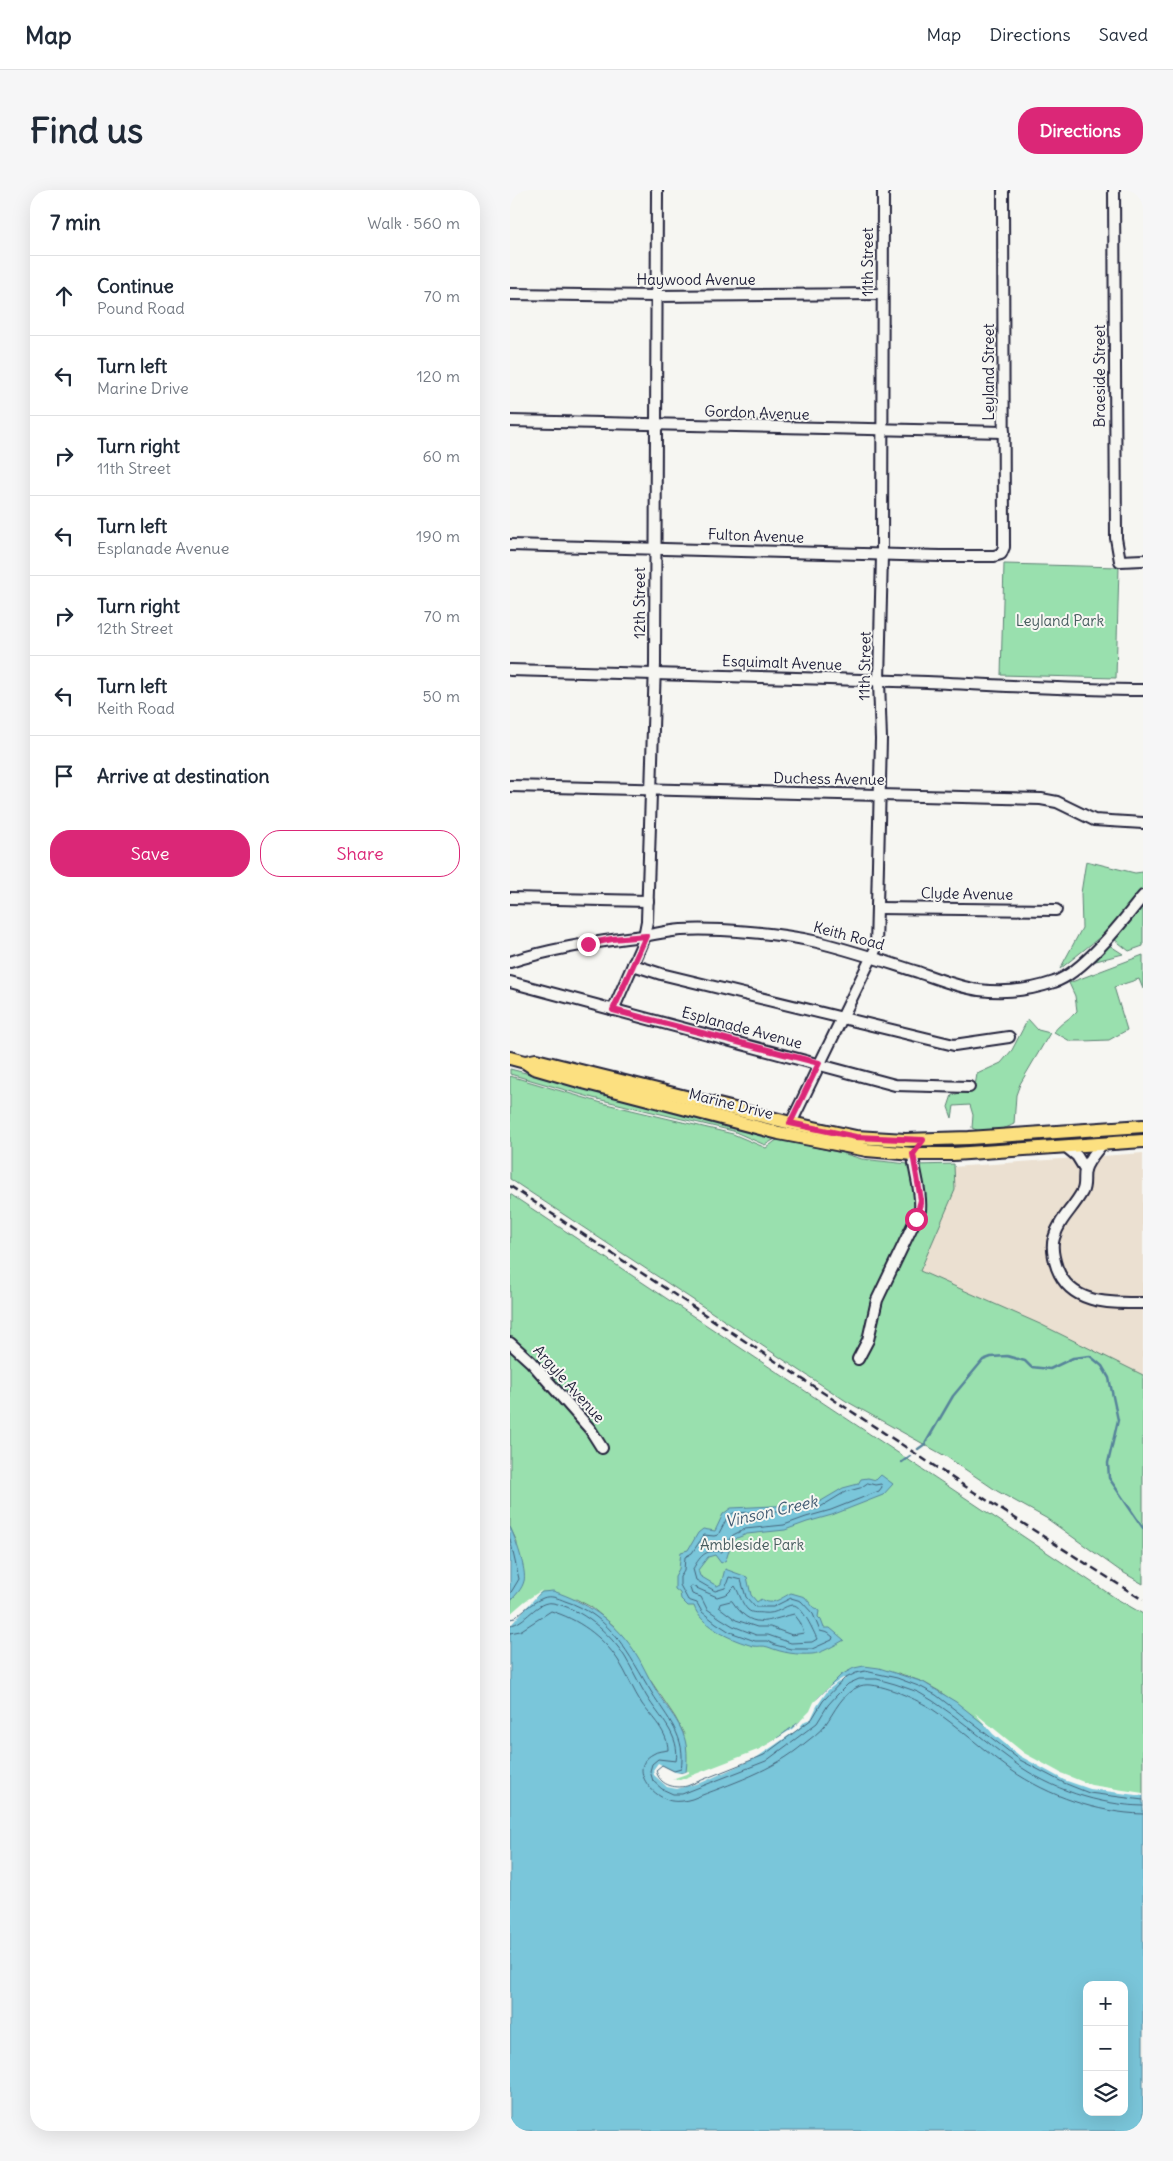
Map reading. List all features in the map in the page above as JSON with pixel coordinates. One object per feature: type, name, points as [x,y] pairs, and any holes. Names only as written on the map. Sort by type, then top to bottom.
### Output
[{"type":"main road","name":"Marine Drive","points":[[510,1058],[525,1062],[534,1068],[579,1081],[779,1133],[867,1150],[913,1154],[954,1154],[1143,1141]]},
{"type":"main road","name":"Marine Drive","points":[[525,1062],[536,1060],[790,1123],[856,1137],[923,1140],[978,1138],[1143,1126]]},
{"type":"main road","points":[[913,1154],[923,1140]]},
{"type":"street","name":"12th Street","points":[[613,1010],[646,936],[648,901],[655,673],[655,296],[657,190]]},
{"type":"street","name":"11th Street","points":[[790,1123],[876,948],[880,795],[879,681],[882,555],[883,190]]},
{"type":"street","name":"Leyland Street","points":[[1001,554],[1004,547],[1004,190]]},
{"type":"street","name":"Braeside Street","points":[[1114,190],[1116,538],[1120,561],[1143,560]]},
{"type":"street","name":"Haywood Avenue","points":[[510,294],[655,296],[882,294]]},
{"type":"street","name":"Gordon Avenue","points":[[510,422],[1004,432]]},
{"type":"street","name":"Fulton Avenue","points":[[510,545],[882,555],[994,556],[1001,554]]},
{"type":"street","name":"Esquimalt Avenue","points":[[510,670],[655,673],[1087,690],[1143,690]]},
{"type":"street","name":"Duchess Avenue","points":[[510,786],[1041,799],[1057,802],[1094,820],[1143,822]]},
{"type":"street","name":"Keith Road","points":[[510,962],[612,939],[646,936],[679,930],[715,930],[813,941],[872,957],[962,987],[978,990],[1016,990],[1056,982],[1068,976],[1093,953],[1143,896]]},
{"type":"street","points":[[510,898],[648,901]]},
{"type":"street","name":"Clyde Avenue","points":[[878,908],[1056,910]]},
{"type":"street","points":[[633,965],[661,974],[840,1019],[954,1045],[1009,1037]]},
{"type":"street","name":"Esplanade Avenue","points":[[510,982],[896,1085],[969,1087]]},
{"type":"street","points":[[1102,1144],[1085,1169],[1082,1191],[1060,1222],[1054,1238],[1054,1254],[1058,1271],[1066,1283],[1084,1298],[1096,1301],[1143,1303]]},
{"type":"street","points":[[1066,1147],[1077,1156],[1085,1169]]},
{"type":"street","points":[[858,1359],[868,1340],[878,1300],[920,1210],[920,1194],[914,1170],[913,1154]]},
{"type":"street","name":"Argyle Avenue","points":[[510,1343],[531,1362],[590,1429],[602,1448]]},
{"type":"shaded area","points":[[1143,1153],[1143,1387],[910,1270],[952,1167]]},
{"type":"green space","name":"Leyland Park","points":[[1004,564],[1119,567],[1116,678],[1001,675]]},
{"type":"green space","points":[[1086,861],[1135,873],[1143,872],[1143,888],[1105,933],[1060,969],[1082,928],[1081,893]]},
{"type":"green space","points":[[1143,907],[1143,946],[1129,951],[1114,939]]},
{"type":"green space","points":[[1109,945],[1123,954],[1092,962]]},
{"type":"green space","points":[[1143,955],[1143,989],[1139,979],[1114,987],[1127,1030],[1109,1040],[1083,1041],[1070,1041],[1054,1032],[1077,1011],[1075,996],[1069,983]]},
{"type":"green space","points":[[1028,1019],[1038,1030],[1050,1033],[1020,1084],[1016,1095],[1014,1124],[1004,1129],[988,1132],[972,1128],[973,1115],[970,1105],[954,1106],[952,1118],[948,1107],[952,1095],[968,1091],[975,1086],[977,1074],[1001,1063],[1012,1050]]},
{"type":"green space","points":[[510,1069],[775,1136],[775,1139],[765,1145],[733,1131],[593,1098],[510,1074]]},
{"type":"green space","points":[[510,1076],[602,1103],[733,1134],[766,1148],[778,1139],[862,1159],[917,1165],[954,1164],[955,1190],[920,1271],[1040,1324],[1143,1375],[1143,1584],[1119,1570],[1046,1518],[997,1491],[947,1457],[846,1401],[510,1179]]},
{"type":"green space","name":"Ambleside Park","points":[[510,1194],[1117,1599],[1143,1614],[1143,1795],[1090,1788],[1023,1755],[939,1691],[923,1682],[898,1673],[809,1715],[761,1750],[685,1782],[669,1780],[684,1734],[675,1717],[614,1626],[591,1607],[576,1599],[510,1616],[517,1542],[510,1527]]},
{"type":"water","points":[[881,1475],[893,1484],[883,1495],[832,1515],[785,1530],[747,1534],[737,1538],[731,1544],[726,1560],[721,1563],[715,1555],[708,1557],[698,1570],[700,1576],[717,1586],[721,1584],[725,1569],[747,1577],[751,1595],[757,1602],[761,1599],[772,1602],[791,1593],[805,1597],[819,1611],[818,1617],[824,1628],[830,1628],[844,1640],[828,1649],[815,1654],[790,1653],[766,1646],[753,1646],[727,1636],[718,1632],[703,1620],[694,1606],[688,1606],[681,1599],[680,1593],[675,1589],[675,1576],[679,1569],[681,1552],[688,1550],[698,1533],[703,1529],[715,1531],[723,1514],[731,1508],[816,1504],[843,1488],[858,1484],[861,1479],[876,1480]]},
{"type":"water","points":[[510,1527],[520,1554],[524,1570],[524,1581],[522,1587],[510,1601]]},
{"type":"water","points":[[553,1591],[588,1607],[617,1629],[633,1649],[654,1687],[681,1729],[686,1747],[686,1772],[662,1775],[680,1783],[761,1750],[809,1715],[818,1698],[841,1675],[854,1668],[864,1666],[879,1668],[923,1682],[956,1702],[1023,1755],[1090,1788],[1143,1795],[1143,2131],[510,2131],[510,1616],[542,1592]]},
{"type":"pier","points":[[542,1590],[510,1626],[510,1614]]},
{"type":"pier","points":[[843,1678],[846,1679],[828,1690],[811,1719],[805,1721],[797,1730],[756,1758],[703,1782],[677,1789],[667,1787],[654,1775],[653,1770],[658,1763],[675,1772],[689,1771],[689,1773],[672,1779],[680,1780],[760,1749],[792,1729],[810,1711],[814,1702],[829,1687]]},
{"type":"pier","points":[[975,1713],[1024,1753],[1061,1773],[1091,1785],[1143,1793],[1143,1796],[1090,1789],[1064,1780],[1020,1756],[993,1734]]},
{"type":"waterway","name":"Vinson Creek","points":[[918,1449],[925,1444],[953,1396],[983,1360],[991,1357],[1007,1356],[1025,1361],[1031,1367],[1050,1369],[1073,1358],[1090,1356],[1102,1366],[1109,1378],[1118,1420],[1108,1463],[1109,1478],[1143,1528]]},
{"type":"waterway","name":"Vinson Creek","points":[[902,1462],[910,1456]]},
{"type":"railway","points":[[510,1186],[963,1485],[1143,1600]]},
{"type":"route","points":[[588,944],[612,939],[646,936],[613,1010],[819,1063],[790,1123],[856,1137],[923,1140],[913,1154],[913,1165],[921,1200],[920,1210],[916,1219]]}]
